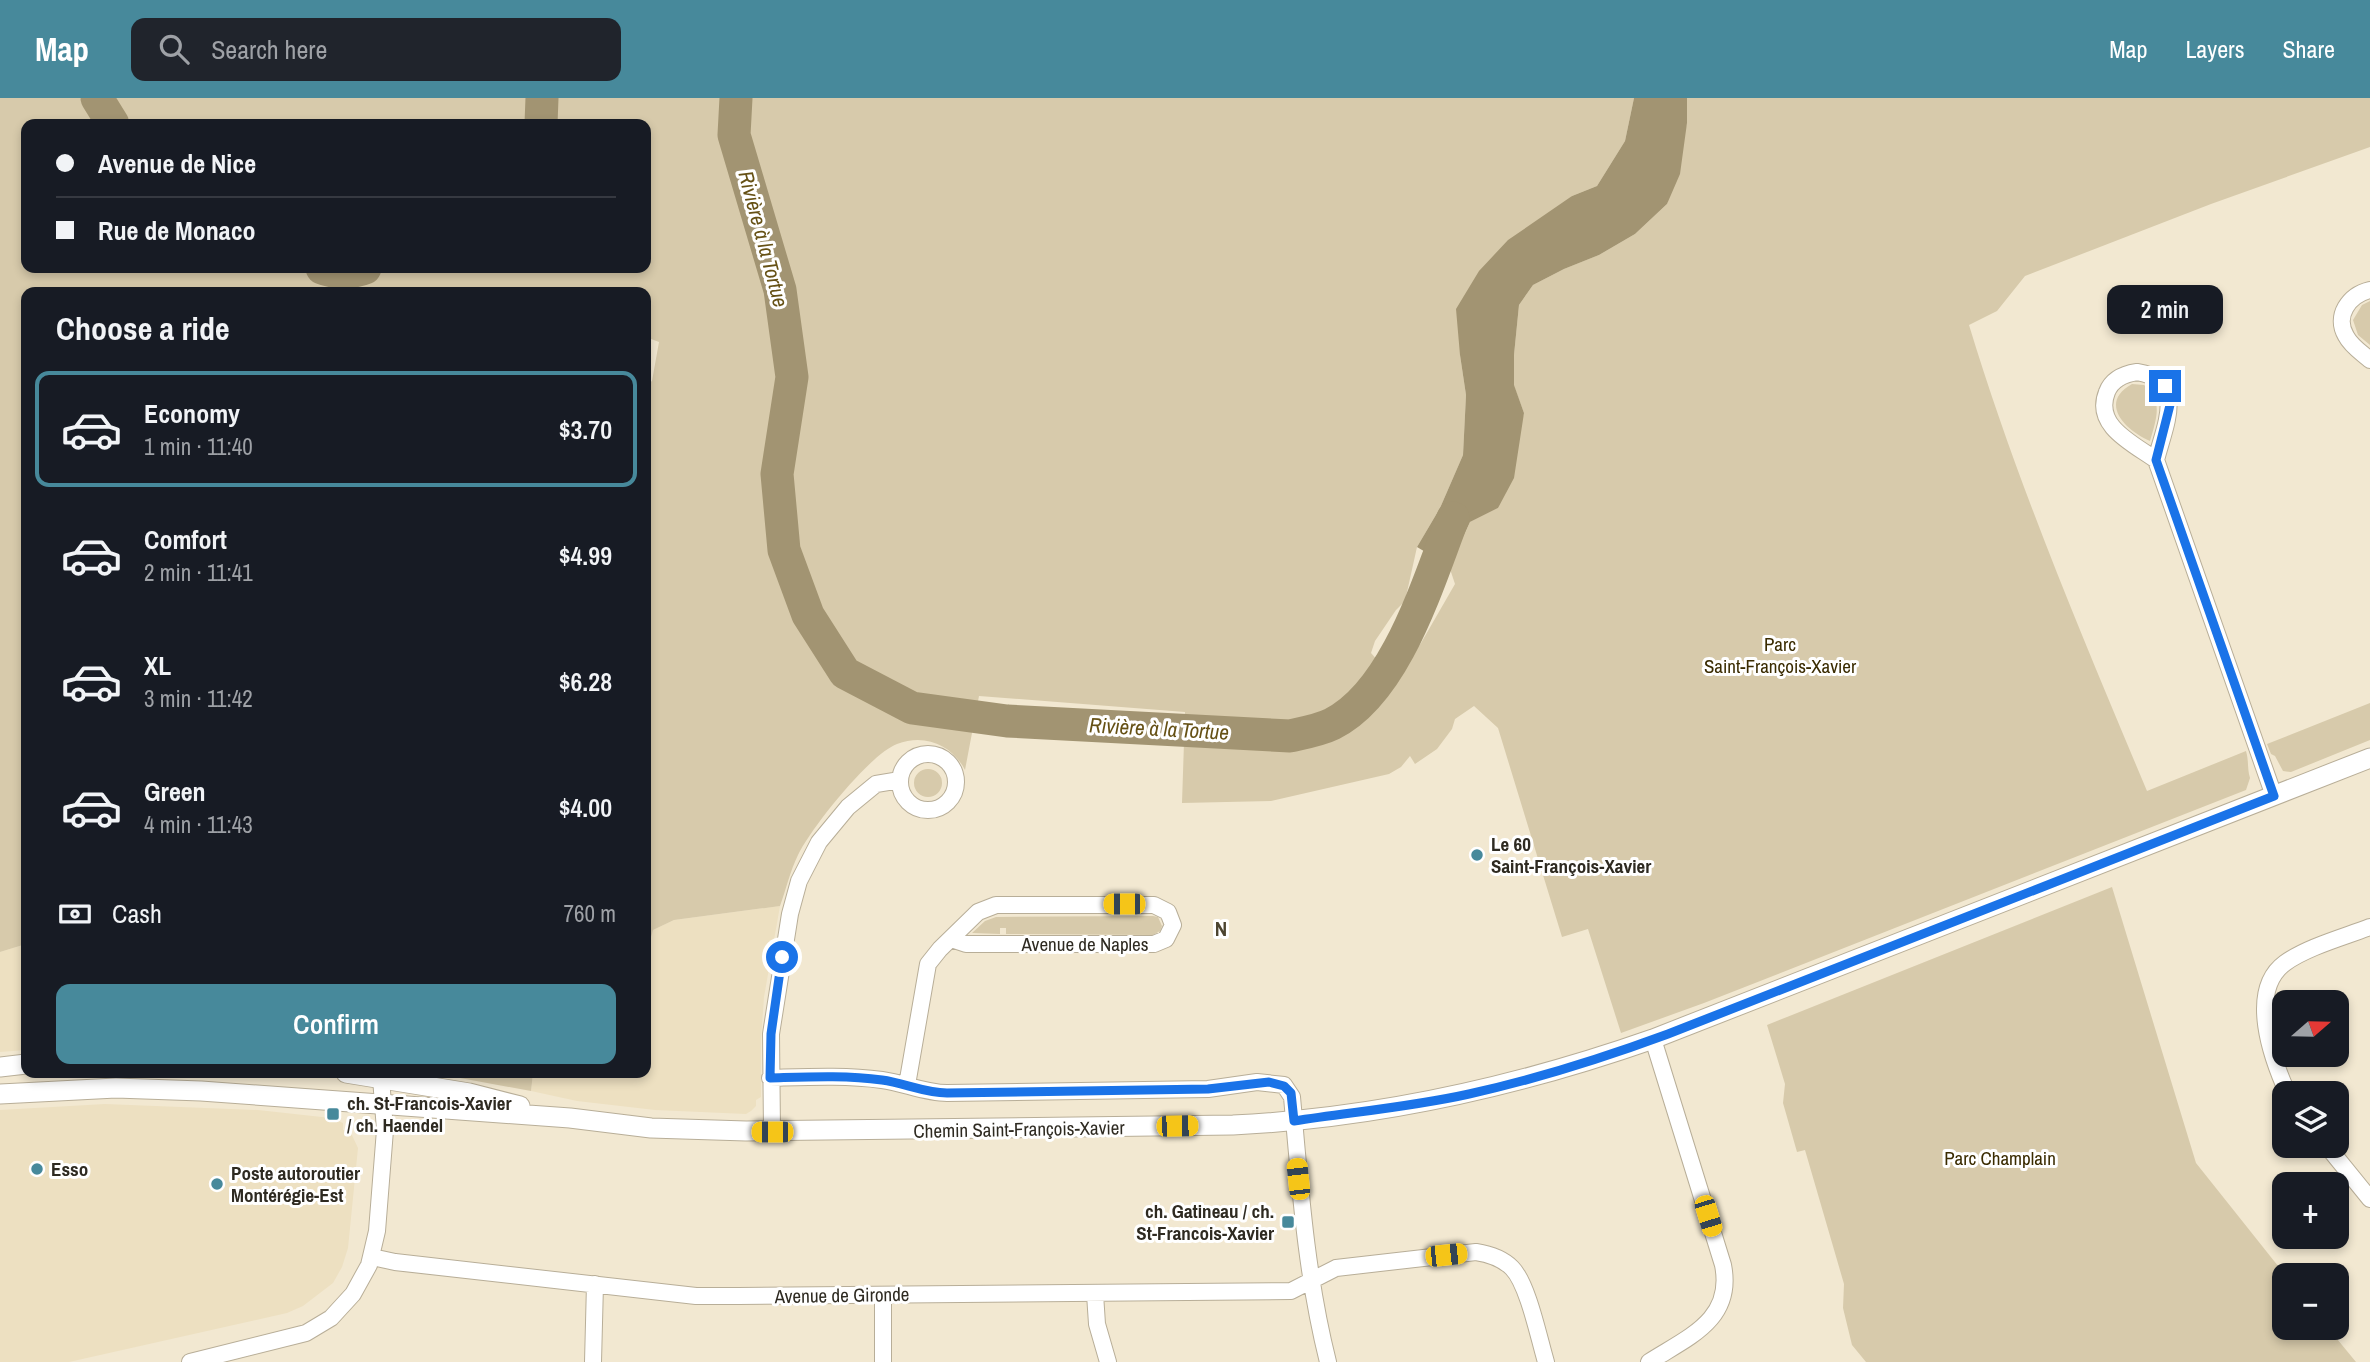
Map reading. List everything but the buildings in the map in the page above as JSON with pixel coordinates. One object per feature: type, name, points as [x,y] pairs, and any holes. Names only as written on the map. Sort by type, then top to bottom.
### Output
[{"type":"street","points":[[2370,290],[2353,299],[2346,306],[2342,317],[2342,328],[2347,339],[2370,360]]},
{"type":"street","points":[[2156,460],[2114,431],[2107,422],[2104,399],[2116,379],[2127,374],[2137,372],[2157,378],[2168,394],[2170,405],[2156,460],[2274,796]]},
{"type":"street","name":"Chemin Saint-François-Xavier","points":[[0,1094],[145,1088],[228,1092],[384,1106],[570,1118],[651,1128],[772,1132],[1204,1126],[1294,1121],[1411,1105],[1541,1076],[1653,1040],[2370,758]]},
{"type":"street","points":[[772,1132],[771,1034],[789,914],[799,881],[819,842],[848,807],[876,784],[900,780]]},
{"type":"street","name":"Avenue de Naples","points":[[907,1085],[926,971],[932,959],[951,939],[978,912],[996,905],[1154,905],[1168,912],[1173,925],[1166,939],[1154,944],[966,944],[951,939]]},
{"type":"street","points":[[2284,1081],[2266,1023],[2264,1002],[2274,974],[2288,961],[2370,927]]},
{"type":"street","points":[[1649,1362],[1709,1321],[1721,1304],[1726,1286],[1723,1265],[1653,1040]]},
{"type":"street","points":[[0,1066],[21,1065]]},
{"type":"street","points":[[190,1362],[286,1340],[315,1329],[347,1303],[366,1274],[372,1256],[385,1141],[381,1078]]},
{"type":"street","name":"Chemin Saint-François-Xavier","points":[[381,1078],[469,1093],[570,1118]]},
{"type":"street","points":[[770,1078],[862,1078],[936,1093],[1198,1089],[1269,1082],[1284,1086],[1291,1093],[1301,1205],[1328,1362]]},
{"type":"street","points":[[2338,1158],[2368,1191]]},
{"type":"street","name":"Avenue de Gironde","points":[[372,1256],[396,1262],[696,1296],[1291,1291],[1336,1268],[1468,1252],[1495,1257],[1518,1275],[1546,1362]]},
{"type":"street","points":[[593,1362],[595,1284]]},
{"type":"street","points":[[1095,1294],[1097,1324],[1108,1362]]},
{"type":"street","points":[[883,1295],[883,1362]]},
{"type":"shaded area","points":[[1634,98],[1687,98],[1687,123],[1680,174],[1667,204],[1635,234],[1599,255],[1533,285],[1519,305],[1514,385],[1524,413],[1514,478],[1498,508],[1470,522],[1449,566],[1417,547],[1440,508],[1463,455],[1466,395],[1456,309],[1479,271],[1508,240],[1572,196],[1597,186],[1625,141]]},
{"type":"shaded area","points":[[780,906],[764,997],[761,1097],[756,1100],[756,1106],[746,1114],[655,1110],[577,1101],[531,1091],[532,1078],[651,1078],[651,938],[653,930],[674,920]]},
{"type":"shaded area","points":[[21,946],[21,1050],[0,1052],[0,952]]},
{"type":"shaded area","points":[[105,1104],[258,1110],[331,1118],[343,1123],[343,1130],[350,1131],[358,1148],[348,1248],[333,1283],[303,1306],[287,1313],[69,1362],[0,1362],[0,1110]]},
{"type":"green space","name":"Parc Saint-François-Xavier","points":[[0,98],[80,98],[102,119],[21,119],[21,273],[651,273],[651,119],[129,119],[113,98],[1634,98],[1625,141],[1597,186],[1572,196],[1460,355],[1466,395],[1463,455],[1440,508],[1417,547],[1405,601],[1375,641],[1371,653],[1395,680],[1421,643],[1455,584],[1449,566],[1470,522],[1498,508],[1524,413],[1514,386],[1519,305],[1533,285],[1599,255],[1635,234],[1667,204],[1687,123],[1687,98],[2370,98],[2370,147],[2211,204],[2025,276],[1997,311],[1969,325],[2030,502],[2147,791],[2246,751],[2250,778],[2246,790],[1704,1003],[1621,1033],[1588,929],[1562,937],[1498,728],[1474,706],[1455,719],[1452,729],[1437,749],[1415,764],[1410,756],[1401,767],[1389,774],[1271,801],[1182,803],[1185,712],[979,696],[965,770],[953,754],[937,744],[918,740],[897,744],[857,776],[815,828],[795,861],[780,906],[674,920],[653,930],[651,938],[651,382],[659,342],[651,339],[651,287],[21,287],[21,946],[0,952]]},
{"type":"green space","points":[[2370,301],[2370,345],[2358,335],[2353,320],[2362,305]]},
{"type":"green space","points":[[2132,384],[2144,385],[2154,397],[2157,411],[2150,441],[2124,423],[2116,407],[2122,391]]},
{"type":"green space","points":[[2370,703],[2370,740],[2291,772],[2283,771],[2275,756],[2271,754],[2267,744]]},
{"type":"green space","points":[[928,769],[938,773],[942,783],[938,793],[928,797],[918,793],[914,783],[918,773]]},
{"type":"green space","name":"Parc Champlain","points":[[2112,887],[2196,1163],[2276,1263],[2272,1263],[2272,1340],[2338,1340],[2356,1362],[1866,1362],[1852,1345],[1843,1308],[1844,1284],[1805,1150],[1797,1152],[1783,1103],[1785,1084],[1767,1025]]},
{"type":"green space","points":[[996,917],[1158,917],[1162,926],[1160,931],[1153,935],[1006,934],[1006,928],[1000,928],[1000,934],[972,933],[985,921]]},
{"type":"green space","points":[[460,1078],[532,1078],[531,1091]]},
{"type":"waterway","name":"Rivière à la Tortue","points":[[97,98],[110,119]]},
{"type":"waterway","name":"Rivière à la Tortue","points":[[541,119],[542,98]]},
{"type":"waterway","name":"Rivière à la Tortue","points":[[736,98],[734,135],[780,290],[792,377],[777,474],[784,550],[808,615],[845,673],[912,708],[1007,721],[1290,736],[1311,731],[1332,724],[1355,709],[1392,662],[1421,603],[1453,518]]},
{"type":"place","name":"Le 60 Saint-François-Xavier","points":[[1477,855]]},
{"type":"place","name":"ch. St-Francois-Xavier / ch. Haendel","points":[[333,1114]]},
{"type":"place","name":"Esso","points":[[37,1169]]},
{"type":"place","name":"Poste autoroutier Montérégie-Est","points":[[217,1184]]},
{"type":"place","name":"ch. Gatineau / ch. St-Francois-Xavier","points":[[1288,1222]]},
{"type":"district","name":"N","points":[[1221,929]]},
{"type":"route","points":[[782,957],[771,1034],[770,1078],[862,1078],[936,1093],[1208,1089],[1269,1082],[1278,1083],[1291,1093],[1294,1121],[1469,1094],[1596,1059],[1668,1034],[2274,796],[2156,460],[2170,405],[2165,386]]}]
